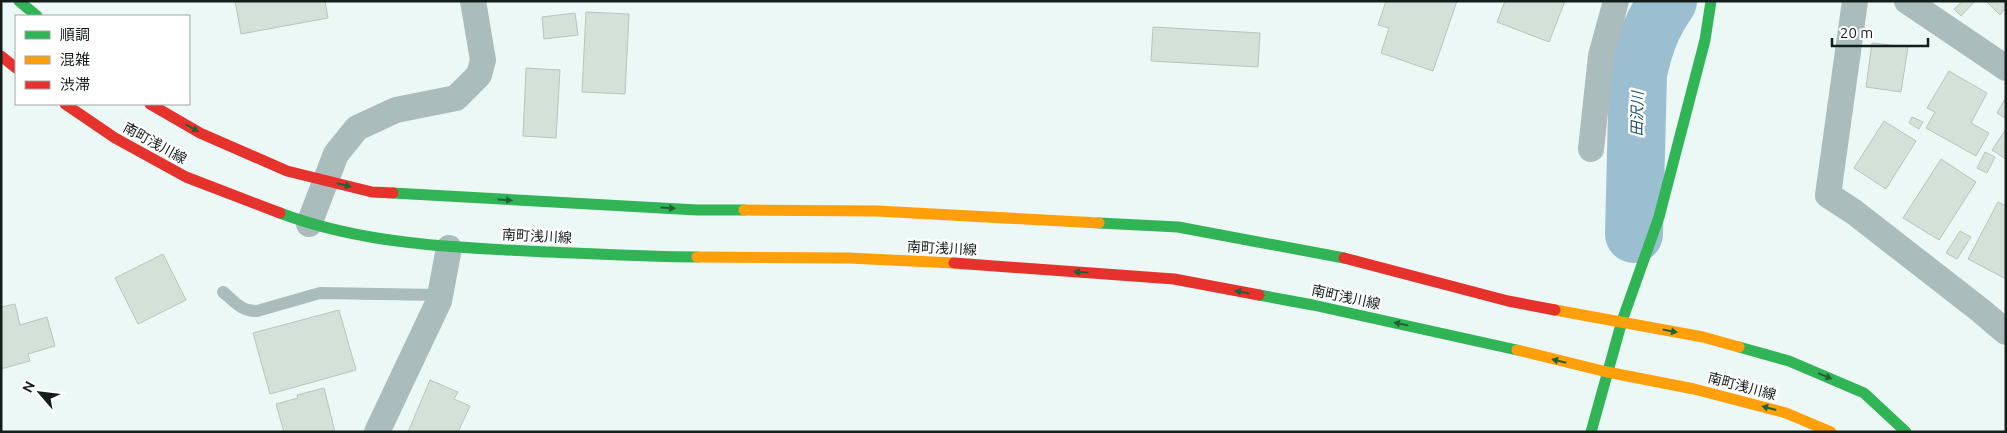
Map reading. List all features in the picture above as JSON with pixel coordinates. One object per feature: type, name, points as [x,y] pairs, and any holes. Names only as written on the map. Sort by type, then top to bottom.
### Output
[{"type":"street","points":[[19,1],[36,15]]},
{"type":"street","points":[[309,224],[336,154],[357,128],[396,110],[456,98],[479,75],[483,60],[473,1]]},
{"type":"street","points":[[1591,149],[1601,56],[1616,1]]},
{"type":"street","points":[[1591,432],[1622,321],[1659,217],[1705,40],[1711,1]]},
{"type":"street","points":[[1855,1],[1828,195],[1854,212],[2001,321]]},
{"type":"street","points":[[1907,1],[2006,68]]},
{"type":"street","points":[[1,56],[15,67]]},
{"type":"street","name":"南町浅川線","points":[[66,105],[115,138],[186,177],[309,224],[339,231],[449,248],[679,257],[848,258],[1007,266],[1174,279],[1323,307],[1488,343],[1607,372],[1694,389],[1786,413],[1831,432]]},
{"type":"street","points":[[152,105],[200,133],[287,171],[372,192],[698,210],[877,211],[1178,227],[1341,257],[1508,302],[1703,337],[1789,361],[1864,393],[1906,432]]},
{"type":"street","points":[[377,432],[440,295],[449,248]]},
{"type":"lane","points":[[223,292],[240,308],[248,312],[320,293],[440,295]]},
{"type":"building","points":[[235,1],[325,1],[328,18],[241,34]]},
{"type":"building","points":[[1386,1],[1457,1],[1433,71],[1381,53],[1389,28],[1378,25]]},
{"type":"building","points":[[1505,1],[1565,1],[1549,42],[1497,22]]},
{"type":"building","points":[[1963,1],[1975,1],[1961,16],[1954,9]]},
{"type":"building","points":[[1986,1],[2006,1],[2006,8],[2000,15]]},
{"type":"building","points":[[586,12],[629,14],[625,94],[582,92]]},
{"type":"building","points":[[575,13],[578,35],[544,39],[542,17]]},
{"type":"building","points":[[1153,27],[1260,33],[1258,67],[1151,61]]},
{"type":"building","points":[[1872,43],[1908,47],[1901,92],[1866,87]]},
{"type":"building","points":[[526,68],[560,70],[556,138],[523,136]]},
{"type":"building","points":[[1949,71],[1987,93],[1971,123],[1989,133],[1976,156],[1926,128],[1935,112],[1927,108]]},
{"type":"building","points":[[2006,97],[2006,117],[2005,118],[1997,113]]},
{"type":"building","points":[[1912,117],[1923,122],[1919,129],[1909,123]]},
{"type":"building","points":[[1884,121],[1916,141],[1886,189],[1854,168]]},
{"type":"building","points":[[2006,129],[2006,159],[1992,150]]},
{"type":"building","points":[[1985,152],[1995,157],[1987,173],[1977,168]]},
{"type":"building","points":[[1941,159],[1976,182],[1939,240],[1903,218]]},
{"type":"building","points":[[1998,202],[2006,206],[2006,279],[1968,259]]},
{"type":"building","points":[[1960,231],[1971,237],[1957,259],[1946,253]]},
{"type":"building","points":[[163,254],[186,300],[138,324],[115,278]]},
{"type":"building","points":[[15,304],[20,325],[47,317],[55,346],[28,354],[30,361],[1,369],[1,307]]},
{"type":"building","points":[[339,310],[356,370],[270,394],[253,333]]},
{"type":"building","points":[[430,380],[458,392],[454,399],[470,406],[458,432],[408,432]]},
{"type":"building","points":[[324,388],[335,432],[284,432],[276,404],[298,398],[297,395]]},
{"type":"waterway","name":"田沢川","points":[[1634,234],[1638,73],[1649,35],[1668,1]]},
{"type":"traffic: fast","points":[[19,1],[36,15]]},
{"type":"traffic: fast","points":[[1591,432],[1622,321],[1659,217],[1705,40],[1711,1]]},
{"type":"traffic: fast","points":[[393,193],[697,210],[744,210]]},
{"type":"traffic: fast","points":[[280,213],[312,224],[345,232],[413,243],[515,250],[697,257]]},
{"type":"traffic: fast","points":[[1099,223],[1178,227],[1344,258]]},
{"type":"traffic: fast","points":[[1259,295],[1517,350]]},
{"type":"traffic: fast","points":[[1739,347],[1789,361],[1864,393],[1906,432]]},
{"type":"traffic: slow","points":[[744,210],[877,211],[1099,223]]},
{"type":"traffic: slow","points":[[697,257],[848,258],[954,263]]},
{"type":"traffic: slow","points":[[1555,310],[1703,337],[1739,347]]},
{"type":"traffic: slow","points":[[1517,350],[1607,372],[1694,389],[1786,413],[1831,432]]},
{"type":"traffic: jam","points":[[1,56],[15,67]]},
{"type":"traffic: jam","points":[[66,105],[115,138],[186,177],[280,213]]},
{"type":"traffic: jam","points":[[152,105],[200,133],[287,171],[372,192],[393,193]]},
{"type":"traffic: jam","points":[[1344,258],[1508,301],[1555,310]]},
{"type":"traffic: jam","points":[[954,263],[1174,279],[1259,295]]}]
